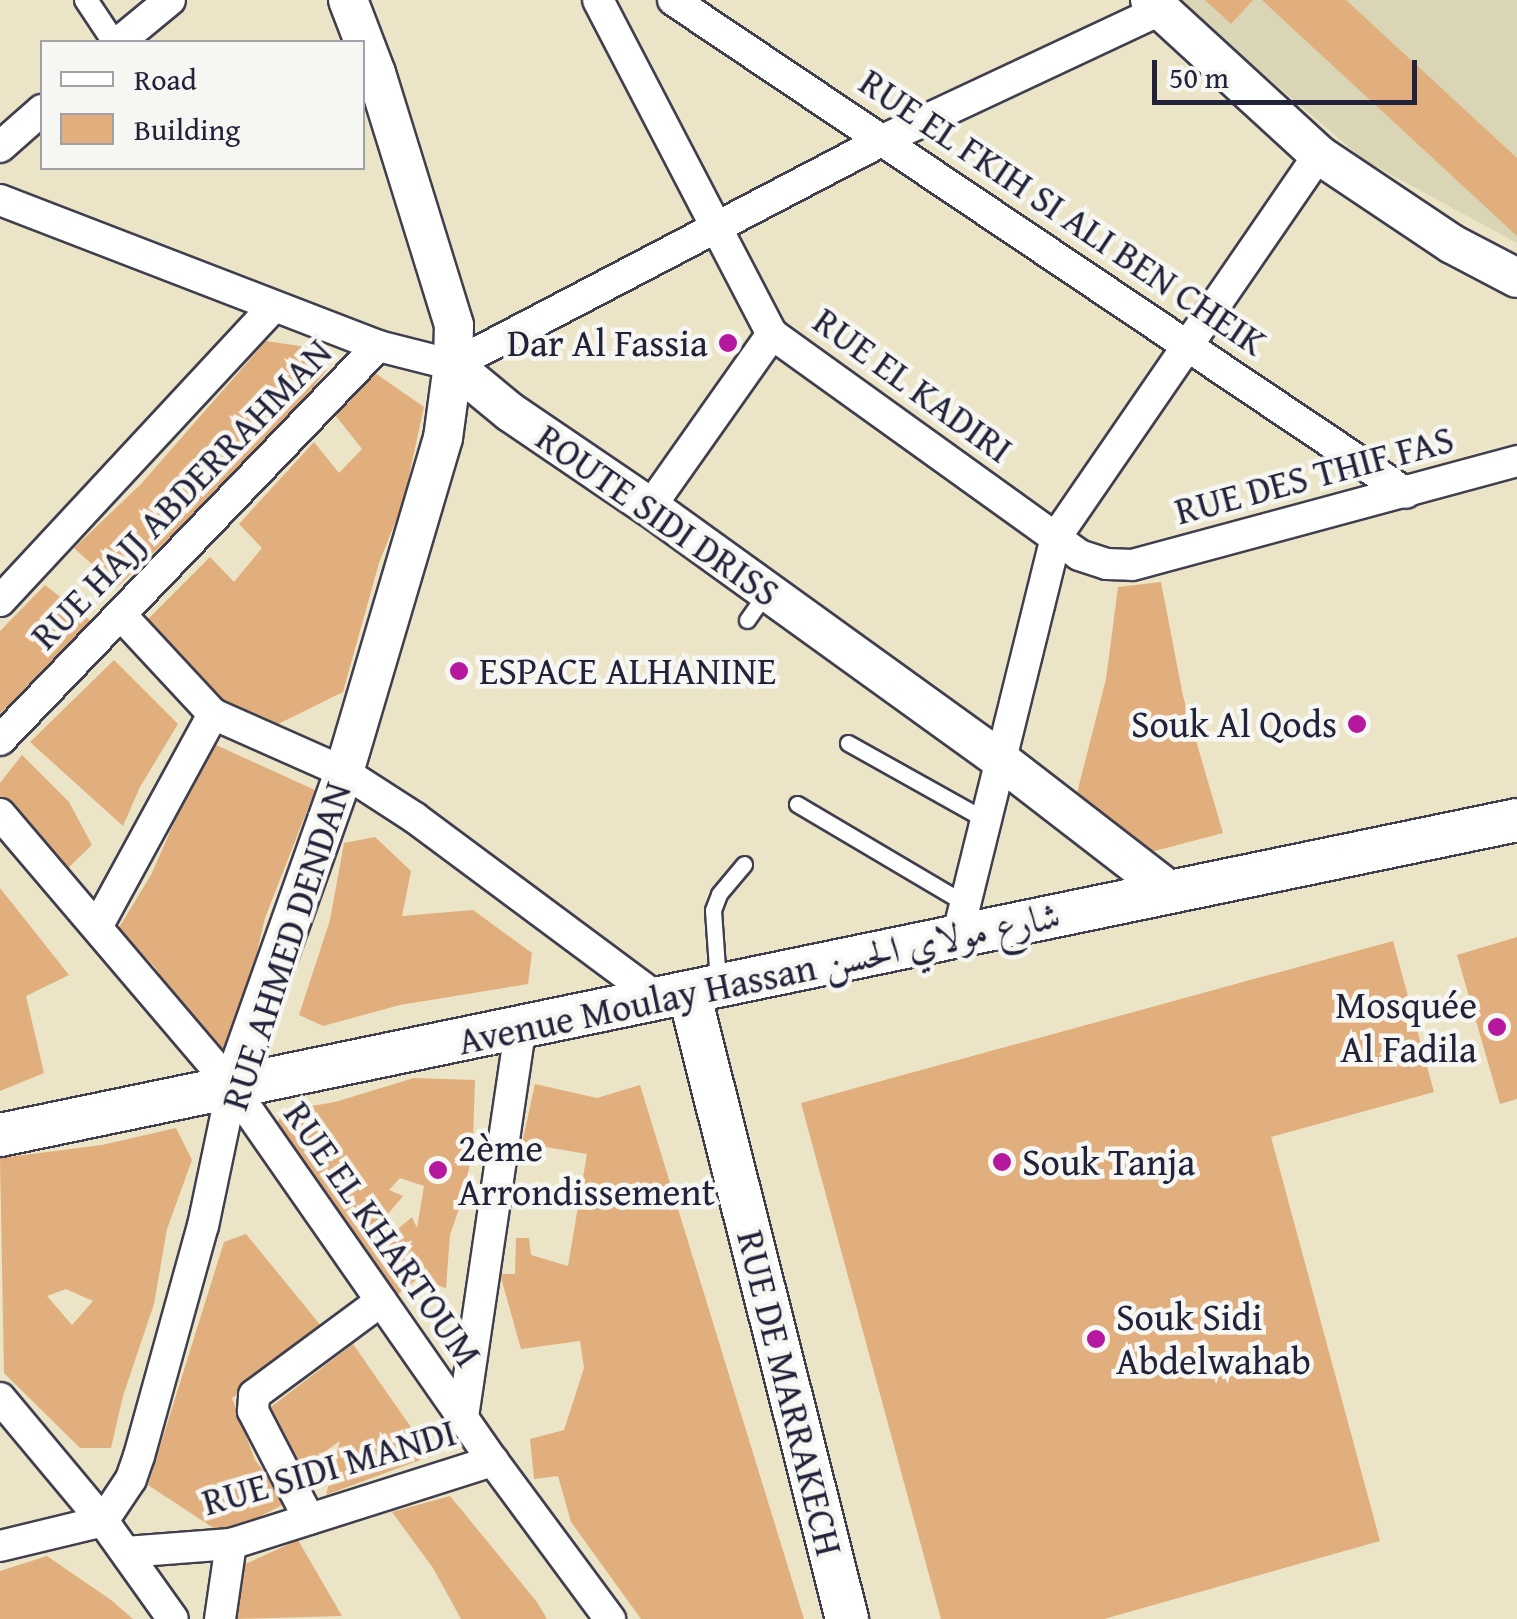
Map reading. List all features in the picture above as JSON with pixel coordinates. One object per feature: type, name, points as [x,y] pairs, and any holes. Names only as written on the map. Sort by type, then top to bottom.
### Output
[{"type":"main road","name":"Avenue Moulay Hassan شارع مولاي الحسن","points":[[0,1135],[689,993],[960,919],[1171,892],[1517,820]]},
{"type":"main road","name":"RUE DE MARRAKECH","points":[[689,993],[847,1619]]},
{"type":"street","points":[[86,0],[116,40]]},
{"type":"street","points":[[120,40],[170,0]]},
{"type":"street","points":[[348,0],[363,40]]},
{"type":"street","name":"RUE EL KADIRI","points":[[598,0],[772,334],[1080,555],[1107,564],[1132,564]]},
{"type":"street","name":"RUE EL FKIH SI ALI BEN CHEIK","points":[[673,0],[885,139],[1406,494]]},
{"type":"street","points":[[0,200],[378,346],[453,365],[885,139],[1156,5],[1319,156],[1452,244],[1517,278]]},
{"type":"street","points":[[365,44],[454,325],[453,365]]},
{"type":"street","points":[[0,147],[40,112]]},
{"type":"street","points":[[960,919],[1056,536],[1319,156]]},
{"type":"street","points":[[0,601],[273,307]]},
{"type":"street","points":[[650,507],[772,334]]},
{"type":"street","name":"RUE HAJJ ABDERRAHMAN","points":[[0,740],[378,346]]},
{"type":"street","name":"ROUTE SIDI DRISS","points":[[453,365],[574,462],[650,507],[757,606],[999,759],[1171,892]]},
{"type":"street","name":"RUE AHMED DENDAN","points":[[104,1521],[131,1478],[139,1456],[202,1226],[232,1087],[344,772],[442,438],[453,365]]},
{"type":"street","name":"RUE DES THIF FAS","points":[[1132,564],[1406,494],[1517,461]]},
{"type":"street","points":[[121,615],[214,714],[344,772],[689,993]]},
{"type":"street","points":[[97,927],[214,714]]},
{"type":"street","name":"RUE EL KHARTOUM","points":[[0,814],[232,1087],[493,1461],[610,1619]]},
{"type":"street","points":[[462,1417],[520,1029]]},
{"type":"street","points":[[309,1519],[253,1411],[254,1395],[381,1301]]},
{"type":"street","points":[[0,1398],[104,1521],[172,1619]]},
{"type":"street","name":"RUE SIDI MANDI","points":[[126,1552],[231,1544],[493,1461]]},
{"type":"street","points":[[0,1546],[104,1521]]},
{"type":"street","points":[[220,1619],[231,1544]]},
{"type":"lane","points":[[848,743],[984,819]]},
{"type":"lane","points":[[797,804],[960,919]]},
{"type":"lane","points":[[689,993],[718,894],[744,864]]},
{"type":"shaded area","points":[[1177,0],[1517,0],[1517,243],[1364,160]]},
{"type":"building","points":[[1205,0],[1253,0],[1231,24]]},
{"type":"building","points":[[1262,0],[1346,0],[1517,158],[1517,236]]},
{"type":"building","points":[[266,341],[320,349],[326,371],[261,452],[117,587],[74,548],[141,484]]},
{"type":"building","points":[[375,373],[424,407],[403,503],[379,563],[343,692],[262,732],[210,691],[178,652],[142,625],[210,557],[234,582],[262,548],[239,524],[314,442],[339,473],[362,449],[336,416]]},
{"type":"building","points":[[1161,582],[1183,696],[1223,833],[1147,853],[1074,805],[1106,679],[1118,587]]},
{"type":"building","points":[[45,585],[91,621],[0,714],[0,631]]},
{"type":"building","points":[[114,660],[178,724],[140,787],[123,826],[30,742]]},
{"type":"building","points":[[216,745],[315,790],[265,918],[235,1046],[209,1053],[179,1013],[155,967],[118,929],[151,875],[184,800]]},
{"type":"building","points":[[22,755],[69,802],[92,845],[67,869],[0,805],[0,783]]},
{"type":"building","points":[[375,837],[411,871],[402,916],[473,910],[532,953],[528,984],[400,1005],[323,1026],[299,1015],[330,920],[344,843]]},
{"type":"building","points":[[0,888],[69,975],[26,996],[44,1073],[0,1091]]},
{"type":"building","name":"Mosquée Al Fadila","points":[[1517,937],[1517,1099],[1500,1104],[1457,955]]},
{"type":"building","name":"Souk Sidi Abdelwahab","points":[[1393,941],[1434,1092],[1271,1137],[1380,1541],[1104,1619],[941,1619],[801,1103]]},
{"type":"building","points":[[414,1078],[475,1080],[473,1141],[466,1188],[450,1235],[446,1288],[417,1279],[396,1296],[310,1172],[273,1132],[283,1111],[335,1102]],"holes":[[[400,1178],[424,1186],[417,1228],[412,1217],[392,1234],[383,1220],[403,1196],[389,1190]]]},
{"type":"building","points":[[535,1084],[597,1098],[640,1085],[804,1619],[641,1619],[571,1522],[558,1476],[534,1479],[530,1439],[564,1430],[584,1368],[580,1341],[521,1349],[500,1274],[515,1274],[516,1238],[529,1238],[531,1255],[568,1266],[587,1154],[522,1143]]},
{"type":"building","points":[[176,1128],[192,1160],[167,1229],[154,1304],[123,1396],[111,1448],[80,1448],[4,1373],[0,1158],[102,1145]],"holes":[[[66,1289],[93,1301],[72,1325],[47,1296]]]},
{"type":"building","points":[[246,1234],[326,1332],[279,1370],[232,1398],[255,1460],[288,1502],[224,1535],[148,1485],[224,1242]]},
{"type":"building","points":[[353,1344],[431,1456],[326,1495],[340,1441],[302,1468],[263,1413]]},
{"type":"building","points":[[450,1496],[547,1619],[461,1619],[433,1568],[392,1512]]},
{"type":"building","points":[[298,1540],[342,1616],[234,1619],[241,1566]]},
{"type":"building","points":[[47,1556],[133,1619],[0,1619],[0,1571]]},
{"type":"place","name":"Dar Al Fassia","points":[[728,343]]},
{"type":"place","name":"ESPACE ALHANINE","points":[[459,671]]},
{"type":"place","name":"Souk Al Qods","points":[[1357,724]]},
{"type":"place","name":"Mosquée Al Fadila","points":[[1497,1027]]},
{"type":"place","name":"Souk Tanja","points":[[1002,1162]]},
{"type":"place","name":"2ème Arrondissement","points":[[438,1170]]},
{"type":"place","name":"Souk Sidi Abdelwahab","points":[[1096,1339]]}]
